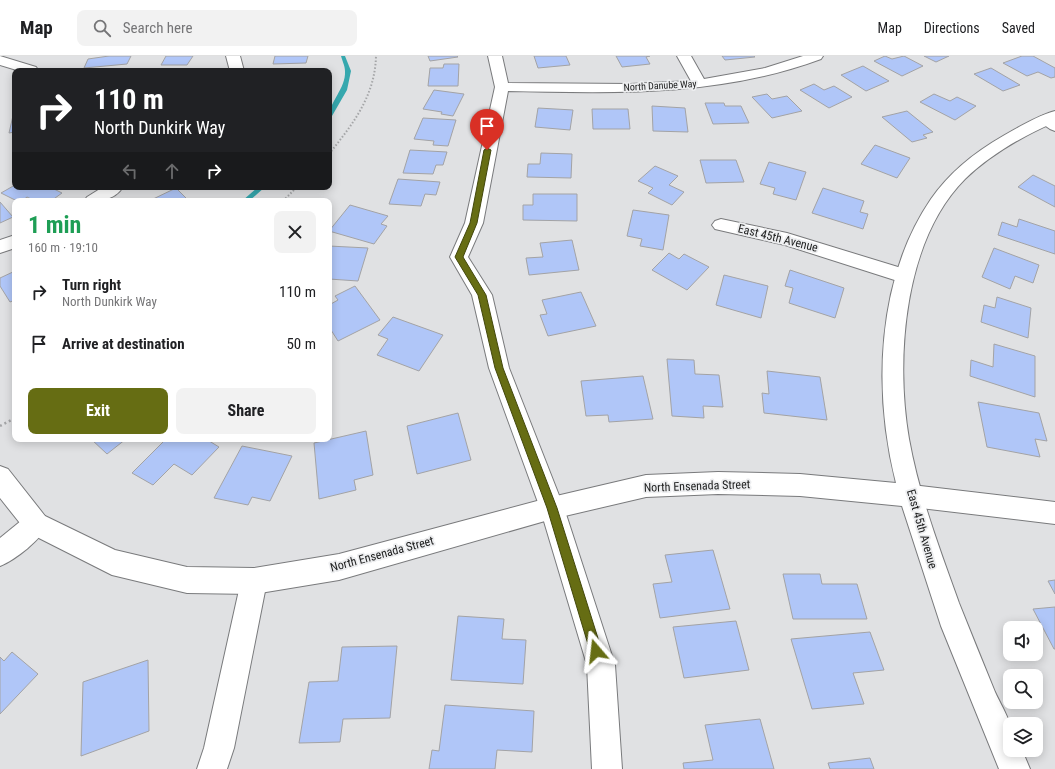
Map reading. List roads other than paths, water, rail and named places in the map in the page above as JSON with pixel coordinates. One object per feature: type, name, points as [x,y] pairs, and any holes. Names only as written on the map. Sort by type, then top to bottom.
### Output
[{"type":"street","points":[[233,56],[235,68]]},
{"type":"street","points":[[495,56],[502,87],[474,223],[459,257],[482,295],[499,368],[552,508],[601,665],[607,769]]},
{"type":"street","points":[[684,56],[700,84]]},
{"type":"street","name":"North Danube Way","points":[[502,87],[649,87],[700,84],[757,75],[816,56]]},
{"type":"street","points":[[0,60],[25,68]]},
{"type":"street","name":"East 45th Avenue","points":[[1015,769],[1001,742],[943,599],[912,496],[896,429],[894,337],[904,276],[924,227],[938,203],[957,178],[986,153],[1013,136],[1052,120]]},
{"type":"street","points":[[98,198],[110,190]]},
{"type":"street","name":"East 45th Avenue","points":[[721,225],[794,241],[904,276]]},
{"type":"street","points":[[0,247],[12,242]]},
{"type":"street","name":"North Ensenada Street","points":[[0,477],[6,487],[36,524],[112,562],[187,580],[254,581],[339,567],[552,508],[646,486],[718,483],[800,485],[912,496],[1055,513]]},
{"type":"street","points":[[0,554],[36,524]]},
{"type":"street","points":[[212,769],[219,748],[254,581]]},
{"type":"waterway","points":[[332,111],[344,90],[348,71],[343,56]]},
{"type":"waterway","points":[[249,198],[258,190]]}]
